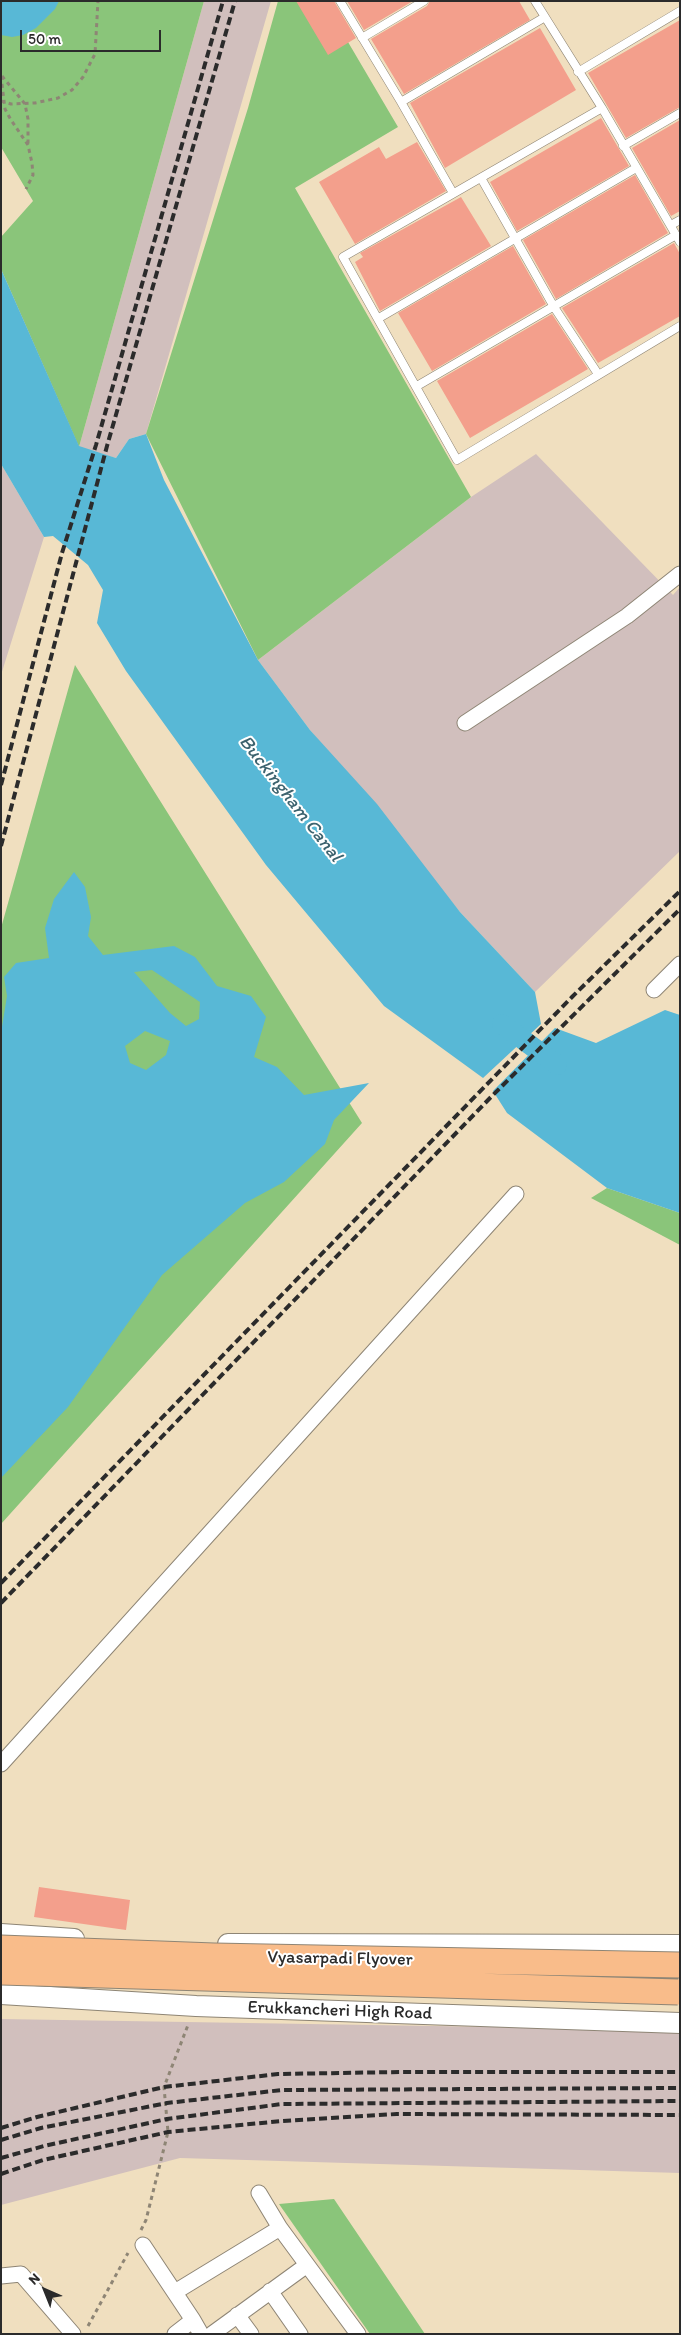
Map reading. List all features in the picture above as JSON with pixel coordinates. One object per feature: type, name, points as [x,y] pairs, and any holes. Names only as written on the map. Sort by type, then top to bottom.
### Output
[{"type":"main road","name":"Vyasarpadi Flyover","points":[[1,1948],[214,1956],[680,1965]]},
{"type":"main road","name":"Vyasarpadi Flyover","points":[[1,1972],[678,1992]]},
{"type":"street","points":[[465,723],[627,616],[680,574]]},
{"type":"street","points":[[654,990],[680,964]]},
{"type":"street","points":[[1,1764],[516,1194]]},
{"type":"street","points":[[1,1934],[116,1942],[209,1944],[680,1945]]},
{"type":"street","points":[[202,2006],[209,1944]]},
{"type":"street","name":"Erukkancheri High Road","points":[[1,1994],[202,2006],[680,2023]]},
{"type":"street","points":[[260,2193],[280,2228],[358,2334]]},
{"type":"street","points":[[175,2292],[280,2228]]},
{"type":"street","points":[[137,2242],[175,2292],[200,2334]]},
{"type":"street","points":[[212,2334],[307,2264]]},
{"type":"street","points":[[1,2276],[20,2274],[73,2334]]},
{"type":"street","points":[[270,2292],[300,2334]]},
{"type":"street","points":[[237,2315],[251,2334]]},
{"type":"street","points":[[175,2334],[193,2320]]},
{"type":"lane","points":[[340,1],[453,193]]},
{"type":"lane","points":[[362,38],[424,1]]},
{"type":"lane","points":[[417,386],[678,238],[602,108],[578,72],[536,1]]},
{"type":"lane","points":[[578,72],[680,11]]},
{"type":"lane","points":[[401,102],[545,17]]},
{"type":"lane","points":[[602,108],[343,257],[379,318],[457,460],[680,326]]},
{"type":"lane","points":[[623,146],[680,113]]},
{"type":"lane","points":[[379,318],[636,168]]},
{"type":"lane","points":[[481,178],[554,307],[598,374]]},
{"type":"lane","points":[[671,225],[680,220]]},
{"type":"path","points":[[3,102],[35,104],[58,98],[72,90],[83,77],[95,54],[98,1]]},
{"type":"path","points":[[1,76],[3,102],[11,120],[28,145]]},
{"type":"path","points":[[1,76],[25,104],[28,119],[28,145],[34,175],[26,189]]},
{"type":"path","points":[[83,2334],[137,2242],[146,2220],[168,2132],[164,2087],[202,2006]]},
{"type":"shaded area","points":[[204,1],[271,1],[146,434],[129,439],[116,458],[79,447]]},
{"type":"shaded area","points":[[536,454],[673,595],[680,587],[680,851],[535,992],[460,912],[310,730],[258,660],[471,497]]},
{"type":"shaded area","points":[[1,464],[44,537],[1,675]]},
{"type":"shaded area","points":[[1,2019],[680,2030],[680,2173],[180,2158],[1,2205]]},
{"type":"green space","points":[[1,1],[204,1],[79,447],[1,269],[1,237],[33,201],[1,147]]},
{"type":"green space","points":[[278,1],[296,1],[348,42],[398,127],[295,188],[471,497],[258,660],[146,434],[248,108]]},
{"type":"green space","points":[[75,665],[362,1123],[1,1524],[1,928]]},
{"type":"green space","points":[[607,1188],[680,1213],[680,1245],[591,1198]]},
{"type":"green space","points":[[334,2199],[425,2334],[370,2334],[279,2204]]},
{"type":"water","points":[[1,1],[59,1],[55,9],[36,28],[23,35],[12,37],[1,35]]},
{"type":"water","points":[[1,269],[79,446],[116,458],[129,439],[146,434],[164,480],[258,660],[310,730],[377,804],[460,912],[535,992],[541,1024],[483,1078],[384,1006],[266,865],[126,671],[97,623],[103,590],[88,565],[53,536],[44,537],[1,464]]},
{"type":"water","points":[[74,872],[85,887],[91,917],[88,936],[103,955],[174,946],[195,957],[217,986],[251,996],[266,1017],[254,1057],[277,1067],[304,1095],[369,1083],[334,1120],[325,1144],[284,1182],[245,1203],[162,1275],[68,1407],[1,1478],[1,1033],[7,996],[4,977],[16,963],[49,958],[45,928],[54,899]],"holes":[[[152,970],[200,1002],[199,1019],[186,1026],[170,1013],[134,972]],[[145,1031],[170,1041],[166,1055],[146,1070],[130,1063],[125,1046]]]},
{"type":"water","points":[[665,1010],[680,1015],[680,1213],[607,1188],[507,1113],[493,1091],[555,1028],[596,1043]]},
{"type":"building","points":[[296,1],[334,1],[356,38],[328,55]]},
{"type":"building","points":[[347,1],[413,1],[364,30]]},
{"type":"building","points":[[430,1],[519,1],[530,20],[404,94],[371,39],[427,6]]},
{"type":"building","points":[[680,20],[680,107],[626,138],[588,73]]},
{"type":"building","points":[[540,28],[576,90],[445,168],[410,103]]},
{"type":"building","points":[[601,118],[629,166],[517,231],[490,182]]},
{"type":"building","points":[[680,120],[680,211],[671,216],[632,148]]},
{"type":"building","points":[[417,142],[446,191],[355,244],[319,182],[379,147],[386,159]]},
{"type":"building","points":[[635,175],[668,233],[556,299],[523,240]]},
{"type":"building","points":[[461,197],[491,246],[380,311],[355,262],[363,257],[360,253]]},
{"type":"building","points":[[674,243],[680,254],[680,316],[598,363],[562,308]]},
{"type":"building","points":[[513,246],[546,304],[432,371],[398,313]]},
{"type":"building","points":[[552,314],[588,369],[470,438],[437,381]]},
{"type":"building","points":[[39,1887],[130,1900],[126,1930],[34,1917]]},
{"type":"waterway","name":"Buckingham Canal","points":[[502,1024],[557,1065]]},
{"type":"railway","points":[[1,785],[62,553],[96,445],[223,1]]},
{"type":"railway","points":[[1,846],[107,446],[235,1]]},
{"type":"railway","points":[[1,1583],[572,997],[680,891]]},
{"type":"railway","points":[[1,1603],[491,1097],[680,909]]},
{"type":"railway","points":[[1,2128],[37,2117],[164,2087],[278,2074],[680,2072]]},
{"type":"railway","points":[[1,2140],[41,2128],[167,2103],[282,2090],[680,2088]]},
{"type":"railway","points":[[1,2158],[44,2146],[167,2119],[282,2104],[680,2101]]},
{"type":"railway","points":[[1,2174],[43,2160],[168,2132],[282,2121],[397,2114],[680,2115]]}]
